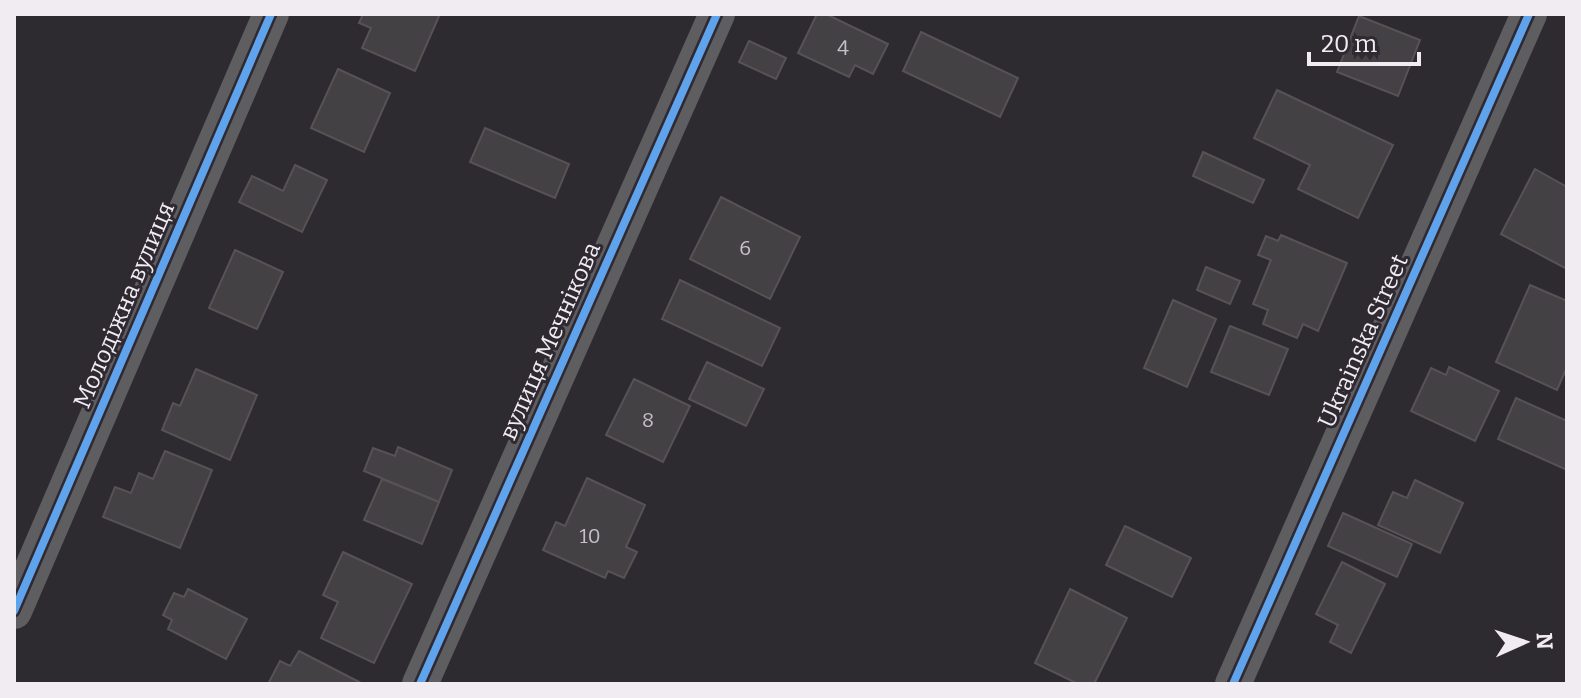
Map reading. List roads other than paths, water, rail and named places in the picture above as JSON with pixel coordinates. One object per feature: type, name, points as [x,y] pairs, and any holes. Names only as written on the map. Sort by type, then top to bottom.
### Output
[{"type":"street","name":"Молодіжна вулиця","points":[[14,611],[271,14]]},
{"type":"street","name":"вулиця Мечнікова","points":[[420,684],[717,14]]},
{"type":"street","name":"Ukrainska Street","points":[[1233,684],[1529,14]]}]
